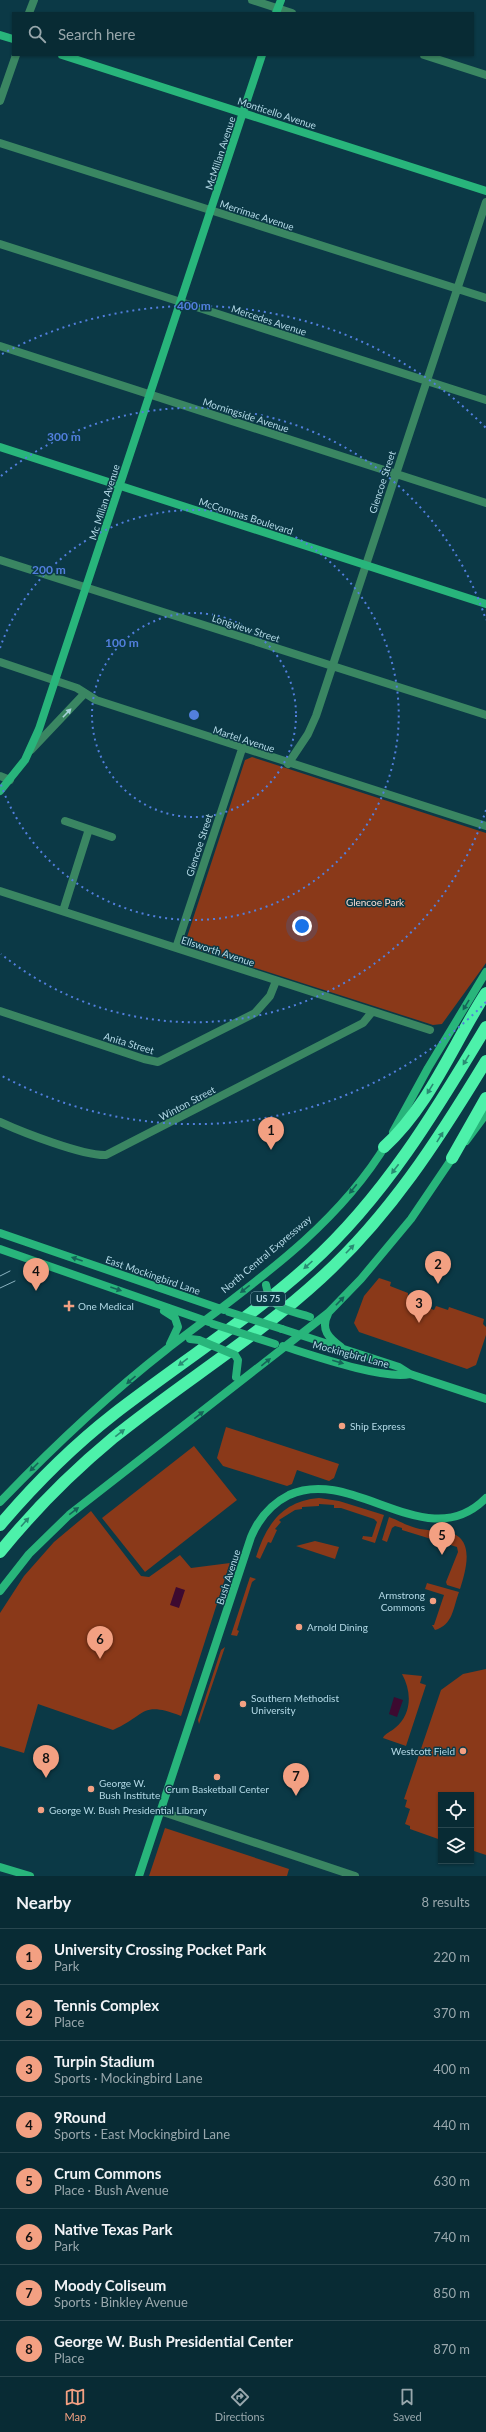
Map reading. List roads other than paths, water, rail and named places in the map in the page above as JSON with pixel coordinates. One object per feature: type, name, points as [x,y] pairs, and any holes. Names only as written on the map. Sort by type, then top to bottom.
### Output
[{"type":"highway","points":[[384,1147],[403,1130],[421,1103],[486,993]]},
{"type":"highway","name":"US 75","points":[[0,1525],[76,1447],[113,1415],[283,1287],[337,1238],[394,1171],[422,1130],[486,1027]]},
{"type":"highway","name":"US 75","points":[[0,1552],[48,1498],[99,1450],[293,1302],[347,1252],[381,1216],[415,1173],[486,1061]]},
{"type":"highway","points":[[452,1158],[486,1098]]},
{"type":"main road","points":[[277,11],[281,0]]},
{"type":"main road","points":[[0,35],[12,39]]},
{"type":"main road","name":"Monticello Avenue","points":[[65,56],[486,191]]},
{"type":"main road","name":"McMillan Avenue","points":[[211,211],[262,56]]},
{"type":"main road","name":"Mc Millan Avenue","points":[[0,791],[10,780],[31,750],[56,680],[211,211]]},
{"type":"main road","name":"McCommas Boulevard","points":[[0,448],[486,604]]},
{"type":"main road","name":"North Central Expressway","points":[[0,1502],[61,1440],[167,1349],[186,1339],[209,1323],[220,1309],[270,1269],[343,1202],[384,1147],[428,1068],[486,972]]},
{"type":"main road","points":[[0,1591],[29,1554],[69,1515],[287,1347],[328,1313],[361,1279],[410,1219],[452,1158],[486,1114]]},
{"type":"main road","name":"East Mockingbird Lane","points":[[0,1232],[220,1309],[300,1335]]},
{"type":"main road","points":[[0,1249],[92,1280],[209,1323],[287,1347]]},
{"type":"main road","points":[[92,1280],[96,1265]]},
{"type":"main road","points":[[270,1269],[266,1285],[268,1297],[273,1303],[279,1307],[310,1317],[328,1313]]},
{"type":"main road","points":[[148,1301],[172,1316],[177,1322],[178,1332],[167,1349]]},
{"type":"main road","points":[[328,1313],[324,1321],[326,1334],[348,1352]]},
{"type":"main road","name":"Mockingbird Lane","points":[[300,1335],[348,1352],[399,1367],[410,1374],[486,1399]]},
{"type":"main road","points":[[186,1339],[224,1349],[236,1355],[238,1360],[236,1377],[230,1391]]},
{"type":"main road","name":"Mockingbird Lane","points":[[287,1347],[378,1373],[398,1377],[410,1374]]},
{"type":"main road","name":"Bush Avenue","points":[[139,1876],[251,1537],[268,1510],[292,1494],[316,1488],[341,1492],[407,1514],[433,1519],[459,1515],[476,1507],[486,1498]]},
{"type":"main road","points":[[0,1867],[30,1876]]},
{"type":"street","points":[[30,12],[34,0]]},
{"type":"street","points":[[252,0],[277,11]]},
{"type":"street","points":[[0,102],[16,56]]},
{"type":"street","points":[[427,56],[486,74]]},
{"type":"street","name":"Merrimac Avenue","points":[[0,143],[486,298]]},
{"type":"street","name":"Glencoe Street","points":[[288,764],[312,726],[486,202]]},
{"type":"street","name":"Mercedes Avenue","points":[[0,244],[486,400]]},
{"type":"street","name":"Morningside Avenue","points":[[0,346],[486,502]]},
{"type":"street","name":"Longview Street","points":[[0,560],[486,715]]},
{"type":"street","name":"Martel Avenue","points":[[0,662],[77,688],[96,700],[288,764],[486,826]]},
{"type":"street","points":[[31,750],[84,693]]},
{"type":"street","name":"Glencoe Street","points":[[176,948],[242,749]]},
{"type":"street","points":[[0,776],[10,780]]},
{"type":"street","points":[[65,821],[112,837]]},
{"type":"street","points":[[62,912],[89,829]]},
{"type":"street","name":"Ellsworth Avenue","points":[[0,891],[430,1030]]},
{"type":"street","name":"Anita Street","points":[[0,1011],[144,1059],[158,1062],[254,1013],[270,996],[276,981]]},
{"type":"street","name":"Winton Street","points":[[0,1122],[46,1140],[92,1154],[106,1155],[363,1023],[372,1012]]},
{"type":"street","points":[[160,1811],[355,1876]]},
{"type":"tram line","points":[[0,1276],[10,1271]]},
{"type":"tram line","points":[[0,1288],[15,1281]]},
{"type":"place","name":"University Crossing Pocket Park","points":[[271,1150]]},
{"type":"place","name":"Tennis Complex","points":[[438,1284]]},
{"type":"place","name":"9Round","points":[[36,1291]]},
{"type":"place","name":"One Medical","points":[[69,1306]]},
{"type":"place","name":"Turpin Stadium","points":[[419,1323]]},
{"type":"place","name":"Ship Express","points":[[342,1426]]},
{"type":"place","name":"Crum Commons","points":[[442,1555]]},
{"type":"place","name":"Armstrong Commons","points":[[433,1601]]},
{"type":"place","name":"Arnold Dining","points":[[299,1627]]},
{"type":"place","name":"Native Texas Park","points":[[100,1659]]},
{"type":"place","name":"Southern Methodist University","points":[[243,1704]]},
{"type":"place","name":"Westcott Field","points":[[463,1751]]},
{"type":"place","name":"Crum Basketball Center","points":[[217,1777]]},
{"type":"place","name":"George W. Bush Presidential Center","points":[[46,1778]]},
{"type":"place","name":"George W. Bush Institute","points":[[91,1789]]},
{"type":"place","name":"Moody Coliseum","points":[[296,1796]]},
{"type":"place","name":"George W. Bush Presidential Library","points":[[41,1810]]},
{"type":"park label","name":"Glencoe Park","points":[[375,902]]}]
